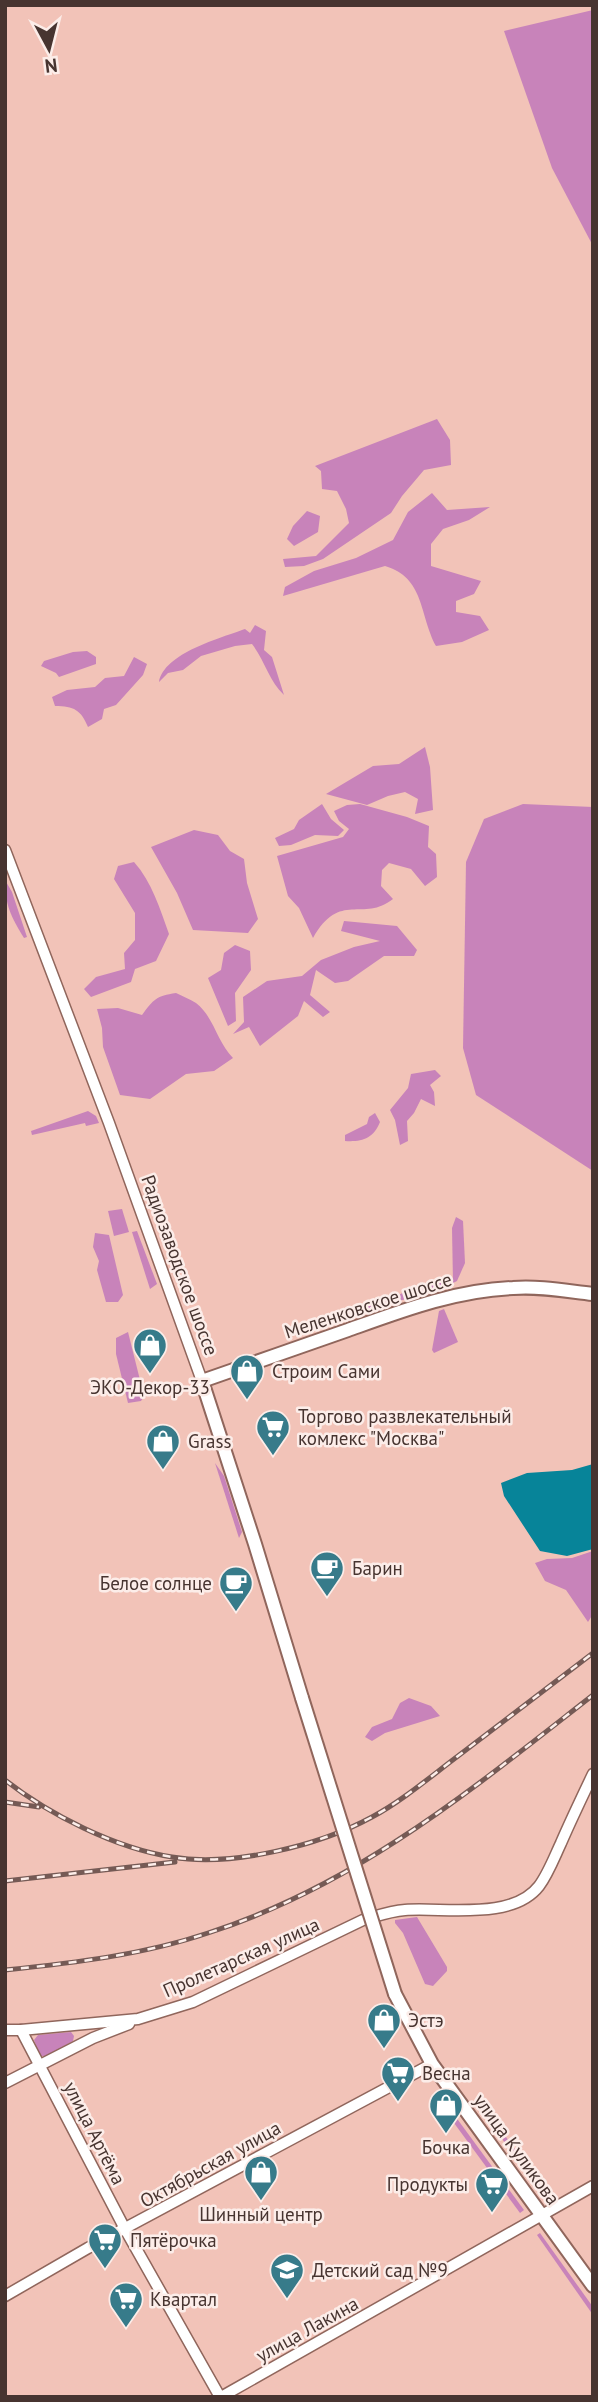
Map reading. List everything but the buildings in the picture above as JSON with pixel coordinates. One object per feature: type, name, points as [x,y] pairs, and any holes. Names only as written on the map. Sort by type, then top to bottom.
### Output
[{"type":"main road","name":"Меленковское шоссе","points":[[202,1381],[395,1313],[453,1297],[480,1291],[534,1287],[593,1294]]},
{"type":"main road","name":"Радиозаводское шоссе","points":[[202,1381],[395,1994]]},
{"type":"main road","name":"улица Куликова","points":[[395,1994],[432,2064],[593,2286]]},
{"type":"street","name":"Радиозаводское шоссе","points":[[5,850],[107,1118],[202,1381]]},
{"type":"street","name":"Пролетарская улица","points":[[5,2030],[138,2019],[193,2002],[363,1920],[404,1910],[509,1906],[530,1896],[549,1869],[593,1774]]},
{"type":"street","points":[[5,2083],[93,2038],[138,2019]]},
{"type":"street","name":"улица Артёма","points":[[21,2030],[125,2230],[221,2397]]},
{"type":"street","name":"Октябрьская улица","points":[[5,2296],[432,2064]]},
{"type":"street","name":"улица Лакина","points":[[221,2397],[593,2186]]},
{"type":"shaded area","points":[[593,10],[593,246],[552,168],[504,31]]},
{"type":"shaded area","points":[[437,419],[450,440],[451,465],[424,470],[391,513],[323,559],[304,566],[285,567],[283,559],[316,556],[349,523],[346,509],[337,491],[322,489],[321,471],[315,466]]},
{"type":"shaded area","points":[[432,493],[447,510],[490,507],[469,520],[443,529],[431,544],[431,566],[481,581],[474,594],[456,601],[456,612],[480,616],[489,630],[462,642],[436,646],[414,588],[398,572],[385,566],[283,596],[285,587],[314,571],[356,558],[393,540],[408,512]]},
{"type":"shaded area","points":[[307,511],[320,516],[318,532],[294,546],[287,539],[293,526]]},
{"type":"shaded area","points":[[255,625],[266,631],[264,650],[272,657],[284,695],[274,684],[252,644],[201,656],[183,670],[168,673],[159,682],[163,672],[182,655],[245,629],[250,633]]},
{"type":"shaded area","points":[[87,651],[96,657],[96,664],[59,677],[41,666],[44,661],[73,652]]},
{"type":"shaded area","points":[[134,657],[147,664],[143,675],[116,705],[104,709],[102,719],[88,727],[76,710],[55,706],[52,697],[67,690],[95,687],[105,678],[124,676]]},
{"type":"shaded area","points":[[425,747],[430,767],[433,810],[415,814],[418,799],[405,792],[367,805],[326,794],[373,766],[399,764]]},
{"type":"shaded area","points":[[322,804],[331,819],[344,830],[338,836],[315,835],[291,845],[279,846],[275,838],[294,829],[299,820]]},
{"type":"shaded area","points":[[360,804],[429,826],[428,847],[436,854],[437,877],[425,886],[411,869],[389,863],[382,870],[381,886],[393,899],[382,906],[342,911],[333,915],[313,938],[299,908],[288,896],[277,856],[343,837],[349,829],[339,821],[334,811],[347,805]]},
{"type":"shaded area","points":[[523,804],[593,807],[593,1171],[476,1095],[463,1048],[466,862],[484,819]]},
{"type":"shaded area","points":[[194,830],[218,835],[230,851],[244,859],[247,883],[258,919],[248,933],[193,930],[177,893],[151,847]]},
{"type":"shaded area","points":[[134,862],[151,887],[169,934],[156,961],[135,969],[131,982],[91,997],[84,989],[96,977],[125,969],[124,953],[135,940],[135,913],[114,879],[118,866]]},
{"type":"shaded area","points":[[5,880],[12,892],[27,937],[24,938],[10,911]]},
{"type":"shaded area","points":[[344,921],[397,926],[417,950],[414,956],[384,956],[348,981],[335,983],[316,970],[310,995],[330,1012],[323,1017],[304,1001],[298,1016],[260,1046],[249,1027],[233,1034],[244,1022],[243,997],[267,981],[302,976],[321,960],[354,947],[380,941],[341,931]]},
{"type":"shaded area","points":[[235,945],[250,951],[251,970],[235,993],[236,1021],[228,1026],[208,978],[221,970],[224,953]]},
{"type":"shaded area","points":[[176,993],[202,1009],[233,1058],[214,1071],[186,1074],[150,1099],[120,1095],[103,1047],[97,1009],[118,1008],[142,1015],[156,999]]},
{"type":"shaded area","points":[[435,1070],[441,1076],[430,1085],[434,1092],[435,1106],[421,1099],[407,1121],[408,1141],[400,1145],[390,1110],[408,1088],[411,1074]]},
{"type":"shaded area","points":[[88,1111],[96,1116],[99,1123],[86,1126],[85,1123],[32,1135],[31,1131]]},
{"type":"shaded area","points":[[375,1113],[380,1122],[370,1136],[357,1141],[345,1141],[345,1135],[367,1124],[369,1117]]},
{"type":"shaded area","points":[[122,1209],[129,1232],[114,1236],[108,1211]]},
{"type":"shaded area","points":[[456,1217],[463,1221],[465,1263],[457,1281],[453,1283],[452,1228]]},
{"type":"shaded area","points":[[137,1231],[157,1284],[150,1289],[132,1232]]},
{"type":"shaded area","points":[[95,1233],[109,1235],[123,1295],[118,1302],[106,1302],[97,1270],[99,1261],[93,1247]]},
{"type":"shaded area","points":[[442,1279],[445,1287],[428,1289],[420,1295],[357,1313],[357,1309]]},
{"type":"shaded area","points":[[444,1309],[458,1342],[434,1353],[432,1350],[439,1311]]},
{"type":"shaded area","points":[[128,1332],[144,1396],[141,1401],[128,1403],[116,1354],[116,1338]]},
{"type":"shaded area","points":[[215,1463],[224,1476],[242,1532],[239,1538]]},
{"type":"shaded area","points":[[593,1551],[593,1614],[588,1622],[566,1590],[545,1581],[535,1563],[547,1559],[572,1558]]},
{"type":"shaded area","points":[[409,1698],[431,1706],[440,1716],[385,1733],[372,1741],[365,1737],[372,1727],[392,1719],[400,1703]]},
{"type":"shaded area","points":[[417,1917],[447,1967],[447,1971],[433,1986],[425,1984],[403,1933],[395,1923],[395,1920]]},
{"type":"shaded area","points":[[71,2032],[73,2041],[47,2056],[40,2056],[34,2040],[38,2035]]},
{"type":"shaded area","points":[[478,2099],[550,2197],[546,2199],[475,2102]]},
{"type":"shaded area","points":[[447,2105],[524,2210],[520,2213],[443,2108]]},
{"type":"shaded area","points":[[540,2233],[593,2307],[593,2315],[537,2235]]},
{"type":"water","points":[[593,1464],[593,1549],[567,1556],[540,1551],[504,1496],[501,1483],[527,1473],[572,1470]]},
{"type":"railway","points":[[5,1780],[42,1806],[84,1828],[150,1853],[195,1859],[221,1859],[274,1852],[327,1837],[383,1811],[593,1653]]},
{"type":"railway","points":[[5,1970],[108,1957],[183,1941],[262,1913],[314,1889],[411,1832],[593,1695]]},
{"type":"railway","points":[[5,1802],[39,1807]]},
{"type":"railway","points":[[5,1881],[175,1862]]},
{"type":"place","name":"ЭКО-Декор-33","points":[[150,1375]]},
{"type":"place","name":"Строим Сами","points":[[247,1401]]},
{"type":"place","name":"Торгово развлекательный комлекс \"Москва\"","points":[[273,1457]]},
{"type":"place","name":"Grass","points":[[163,1471]]},
{"type":"place","name":"Барин","points":[[327,1598]]},
{"type":"place","name":"Белое солнце","points":[[236,1613]]},
{"type":"place","name":"Эстэ","points":[[384,2050]]},
{"type":"place","name":"Весна","points":[[398,2103]]},
{"type":"place","name":"Бочка","points":[[446,2135]]},
{"type":"place","name":"Шинный центр","points":[[261,2202]]},
{"type":"place","name":"Продукты","points":[[492,2214]]},
{"type":"place","name":"Пятёрочка","points":[[105,2270]]},
{"type":"place","name":"Детский сад №9","points":[[287,2300]]},
{"type":"place","name":"Квартал","points":[[126,2329]]}]
